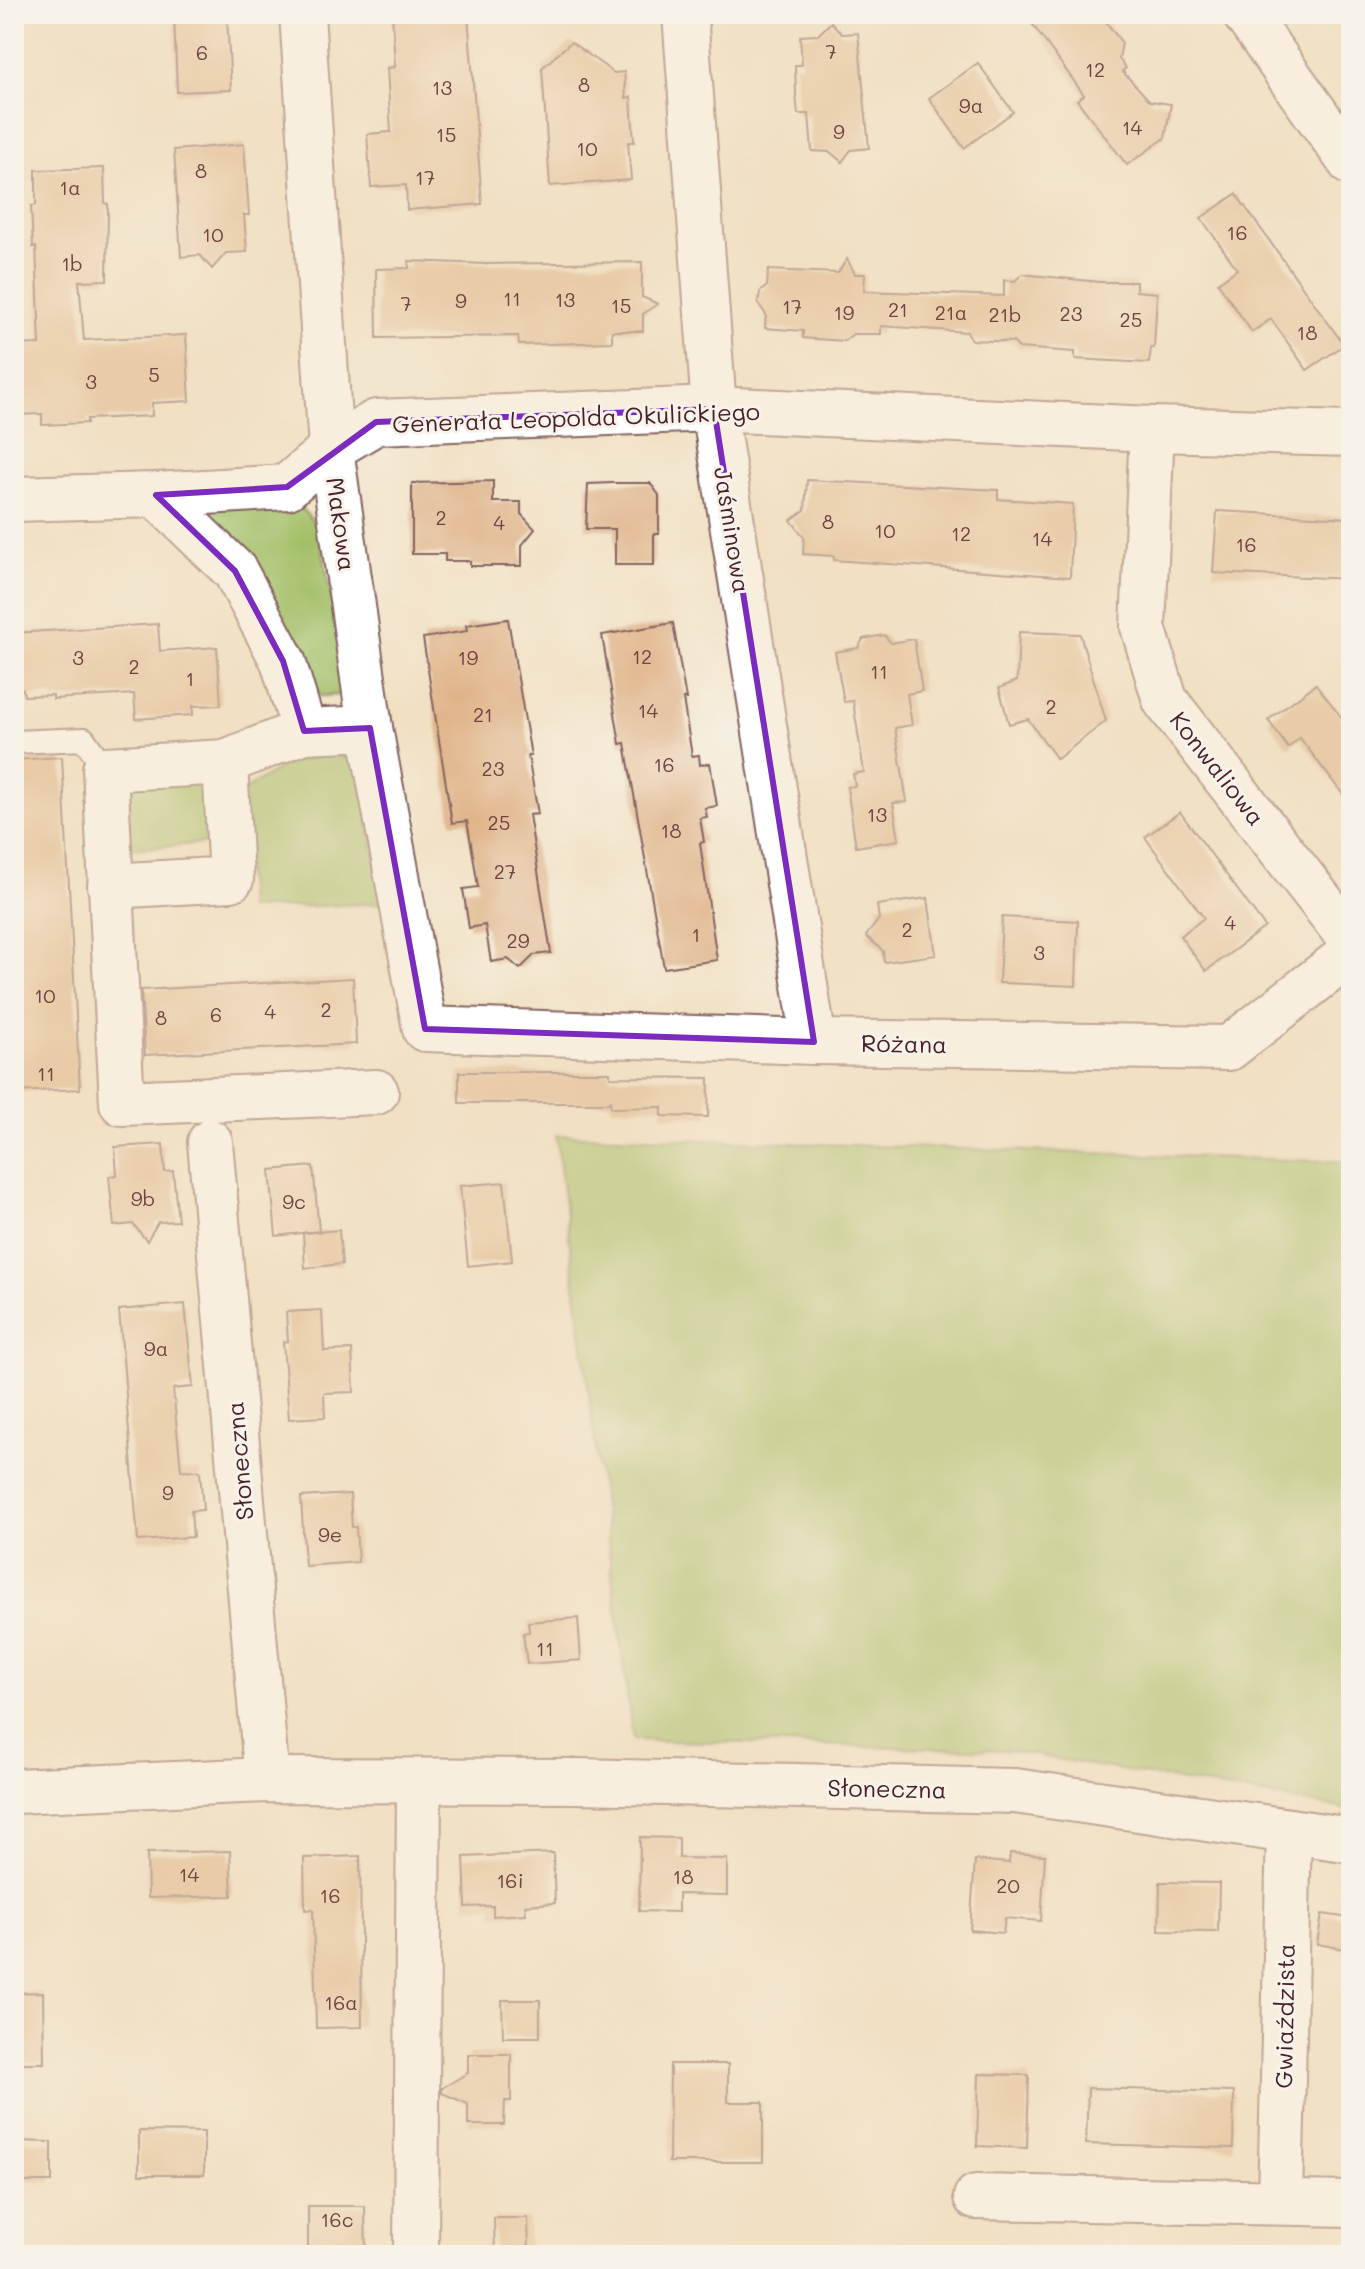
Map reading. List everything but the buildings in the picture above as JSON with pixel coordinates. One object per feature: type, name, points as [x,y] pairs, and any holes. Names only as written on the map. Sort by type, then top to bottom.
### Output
[{"type":"street","name":"Makowa","points":[[302,14],[331,449],[370,728],[425,1029]]},
{"type":"street","name":"Jaśminowa","points":[[685,14],[714,409],[814,1042]]},
{"type":"street","points":[[1245,14],[1351,163]]},
{"type":"street","name":"Generała Leopolda Okulickiego","points":[[14,499],[287,487],[331,449],[376,422],[714,409],[1152,429],[1351,434]]},
{"type":"street","name":"Konwaliowa","points":[[1152,429],[1143,627],[1165,700],[1351,940]]},
{"type":"street","points":[[156,495],[235,571],[283,661],[304,731]]},
{"type":"street","points":[[370,728],[304,731],[225,762],[105,769],[122,1103],[376,1092]]},
{"type":"street","points":[[110,886],[231,879],[225,762]]},
{"type":"street","name":"Różana","points":[[425,1029],[814,1042],[1229,1048],[1351,953]]},
{"type":"street","name":"Słoneczna","points":[[210,1142],[267,1780]]},
{"type":"street","name":"Słoneczna","points":[[14,1791],[267,1780],[578,1781],[1015,1791],[1351,1840]]},
{"type":"street","points":[[416,2255],[419,1782]]},
{"type":"street","name":"Gwiaździsta","points":[[1280,2201],[1289,1831]]},
{"type":"street","points":[[976,2197],[1351,2204]]},
{"type":"lane","points":[[14,742],[84,739],[105,769]]},
{"type":"highlighted area","points":[[714,409],[814,1042],[425,1029],[370,728],[304,731],[283,661],[235,571],[156,495],[287,487],[376,422]]},
{"type":"green space","points":[[281,502],[302,509],[319,528],[346,680],[339,695],[320,696],[254,571],[199,507]]},
{"type":"green space","points":[[330,754],[347,758],[358,768],[384,903],[248,909],[241,792],[288,763]]},
{"type":"green space","points":[[206,775],[208,843],[127,849],[119,784]]},
{"type":"green space","points":[[556,1135],[1351,1162],[1351,1810],[1005,1750],[633,1740]]}]
